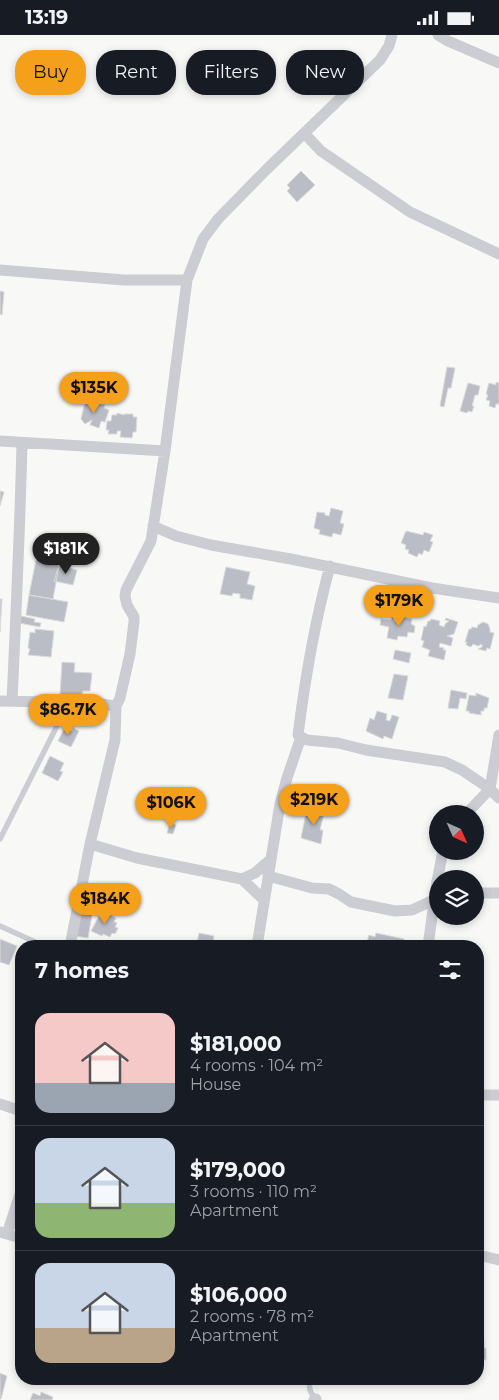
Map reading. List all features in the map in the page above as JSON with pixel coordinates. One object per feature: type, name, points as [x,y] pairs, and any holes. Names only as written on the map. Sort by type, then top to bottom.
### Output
[{"type":"street","points":[[71,940],[90,843],[115,740],[116,706],[120,698],[130,654],[134,617],[125,601],[126,589],[150,541],[153,526],[188,280],[203,239],[218,219],[380,60],[389,46],[392,35]]},
{"type":"street","points":[[438,35],[499,63]]},
{"type":"street","points":[[304,133],[322,151],[410,211],[499,255]]},
{"type":"street","points":[[0,271],[124,280],[188,280]]},
{"type":"street","points":[[0,441],[165,451]]},
{"type":"street","points":[[22,443],[20,528],[6,701],[68,704],[92,703],[116,706]]},
{"type":"street","points":[[153,526],[176,536],[211,545],[432,588],[499,599]]},
{"type":"street","points":[[330,567],[321,600],[298,735],[307,740],[338,743],[366,750],[445,762],[462,770],[490,789],[499,798]]},
{"type":"street","points":[[475,805],[490,789],[499,735]]},
{"type":"street","points":[[258,940],[280,804],[301,737]]},
{"type":"street","points":[[90,843],[137,858],[242,879],[263,899]]},
{"type":"street","points":[[242,879],[255,873],[270,860]]},
{"type":"street","points":[[268,876],[312,888],[329,889],[339,893],[351,902],[395,911],[412,910],[429,903]]},
{"type":"street","points":[[484,893],[499,893]]},
{"type":"street","points":[[429,940],[432,925]]},
{"type":"street","points":[[484,1095],[499,1095]]},
{"type":"street","points":[[0,1104],[15,1109]]},
{"type":"street","points":[[3,1233],[15,1205]]},
{"type":"street","points":[[484,1257],[499,1261]]},
{"type":"lane","points":[[0,839],[68,704]]},
{"type":"lane","points":[[0,926],[31,940]]},
{"type":"lane","points":[[309,1385],[311,1394],[316,1400]]},
{"type":"building","points":[[301,171],[315,185],[297,202],[287,191],[290,188],[287,185]]},
{"type":"building","points":[[0,291],[4,292],[2,315],[0,314]]},
{"type":"building","points":[[447,367],[455,368],[451,388],[448,388],[444,407],[440,406]]},
{"type":"building","points":[[496,382],[499,383],[499,404],[496,404],[495,408],[489,406],[490,401],[486,400],[488,395],[486,394],[489,383],[496,385]]},
{"type":"building","points":[[88,383],[104,384],[103,391],[88,390]]},
{"type":"building","points":[[468,383],[480,386],[478,395],[475,395],[472,412],[468,411],[467,413],[460,411]]},
{"type":"building","points":[[92,401],[105,405],[104,408],[109,410],[105,422],[101,421],[99,428],[90,425],[92,420],[85,424],[81,419],[85,402],[91,404]]},
{"type":"building","points":[[117,413],[124,415],[133,414],[133,417],[137,417],[136,432],[133,432],[132,438],[120,437],[121,431],[117,431],[117,434],[108,434],[109,430],[106,430],[107,421],[111,421],[112,415],[117,415]]},
{"type":"building","points":[[0,491],[4,492],[0,506]]},
{"type":"building","points":[[331,508],[343,511],[340,523],[344,524],[341,535],[333,533],[332,537],[319,534],[320,530],[314,528],[317,512],[325,513],[325,515],[329,516]]},
{"type":"building","points":[[406,531],[423,535],[424,532],[433,535],[430,541],[433,542],[429,552],[424,550],[422,555],[419,553],[417,557],[408,553],[409,550],[405,549],[406,545],[401,543]]},
{"type":"building","points":[[36,560],[59,565],[53,599],[29,595]]},
{"type":"building","points":[[59,565],[77,570],[73,585],[54,581]]},
{"type":"building","points":[[226,567],[250,572],[247,584],[255,586],[252,600],[240,598],[240,594],[233,593],[232,596],[220,594]]},
{"type":"building","points":[[29,595],[68,602],[64,622],[26,615]]},
{"type":"building","points":[[0,599],[2,599],[0,632]]},
{"type":"building","points":[[400,611],[406,612],[405,618],[412,619],[411,624],[415,626],[414,633],[408,632],[407,637],[398,636],[397,640],[387,638],[389,627],[380,625],[381,619],[391,620],[394,617],[394,621],[399,622]]},
{"type":"building","points":[[21,616],[35,619],[34,622],[41,623],[40,627],[19,623]]},
{"type":"building","points":[[446,618],[458,622],[454,634],[447,636],[453,638],[451,646],[440,643],[439,647],[446,650],[444,660],[428,656],[430,650],[422,647],[424,641],[421,640],[424,626],[426,627],[431,619],[440,621],[439,625],[444,627],[449,621],[445,620]]},
{"type":"building","points":[[483,622],[488,624],[490,632],[494,633],[490,649],[487,648],[486,651],[478,649],[482,647],[482,644],[478,646],[473,644],[471,647],[466,645],[467,642],[465,642],[469,629],[472,627],[477,628]]},
{"type":"building","points":[[35,629],[54,631],[51,657],[28,655],[30,632],[35,633]]},
{"type":"building","points":[[395,650],[411,653],[409,663],[393,659]]},
{"type":"building","points":[[62,662],[75,663],[74,672],[92,673],[90,691],[83,691],[81,697],[60,695]]},
{"type":"building","points":[[394,674],[408,676],[403,700],[388,698]]},
{"type":"building","points":[[451,690],[467,693],[466,699],[460,698],[458,709],[448,708]]},
{"type":"building","points":[[476,693],[489,698],[487,708],[481,711],[481,715],[466,711],[469,695],[476,696]]},
{"type":"building","points":[[377,711],[387,714],[386,720],[390,721],[392,715],[399,717],[392,739],[384,736],[383,739],[366,731],[370,718],[374,720]]},
{"type":"building","points":[[66,725],[71,727],[70,730],[72,731],[73,728],[79,731],[71,747],[58,741]]},
{"type":"building","points":[[50,756],[64,763],[60,771],[63,772],[58,781],[42,773]]},
{"type":"building","points":[[315,808],[325,809],[320,830],[323,830],[321,844],[301,838],[306,813],[314,815]]},
{"type":"building","points":[[170,823],[176,825],[173,834],[167,833]]},
{"type":"building","points":[[82,900],[94,903],[88,938],[75,936]]},
{"type":"building","points":[[104,912],[116,918],[114,922],[117,923],[115,927],[118,928],[115,934],[112,933],[110,937],[91,931],[99,916],[102,917]]},
{"type":"building","points":[[199,933],[214,936],[213,940],[198,940]]},
{"type":"building","points":[[376,933],[404,940],[368,940],[369,935],[375,937]]},
{"type":"building","points":[[0,939],[15,945],[15,951],[9,965],[0,962]]},
{"type":"building","points":[[484,1348],[486,1348],[486,1360],[484,1360]]},
{"type":"building","points":[[0,1373],[7,1376],[1,1399],[0,1399]]},
{"type":"building","points":[[41,1392],[53,1397],[52,1400],[30,1400],[33,1393],[40,1396]]}]
